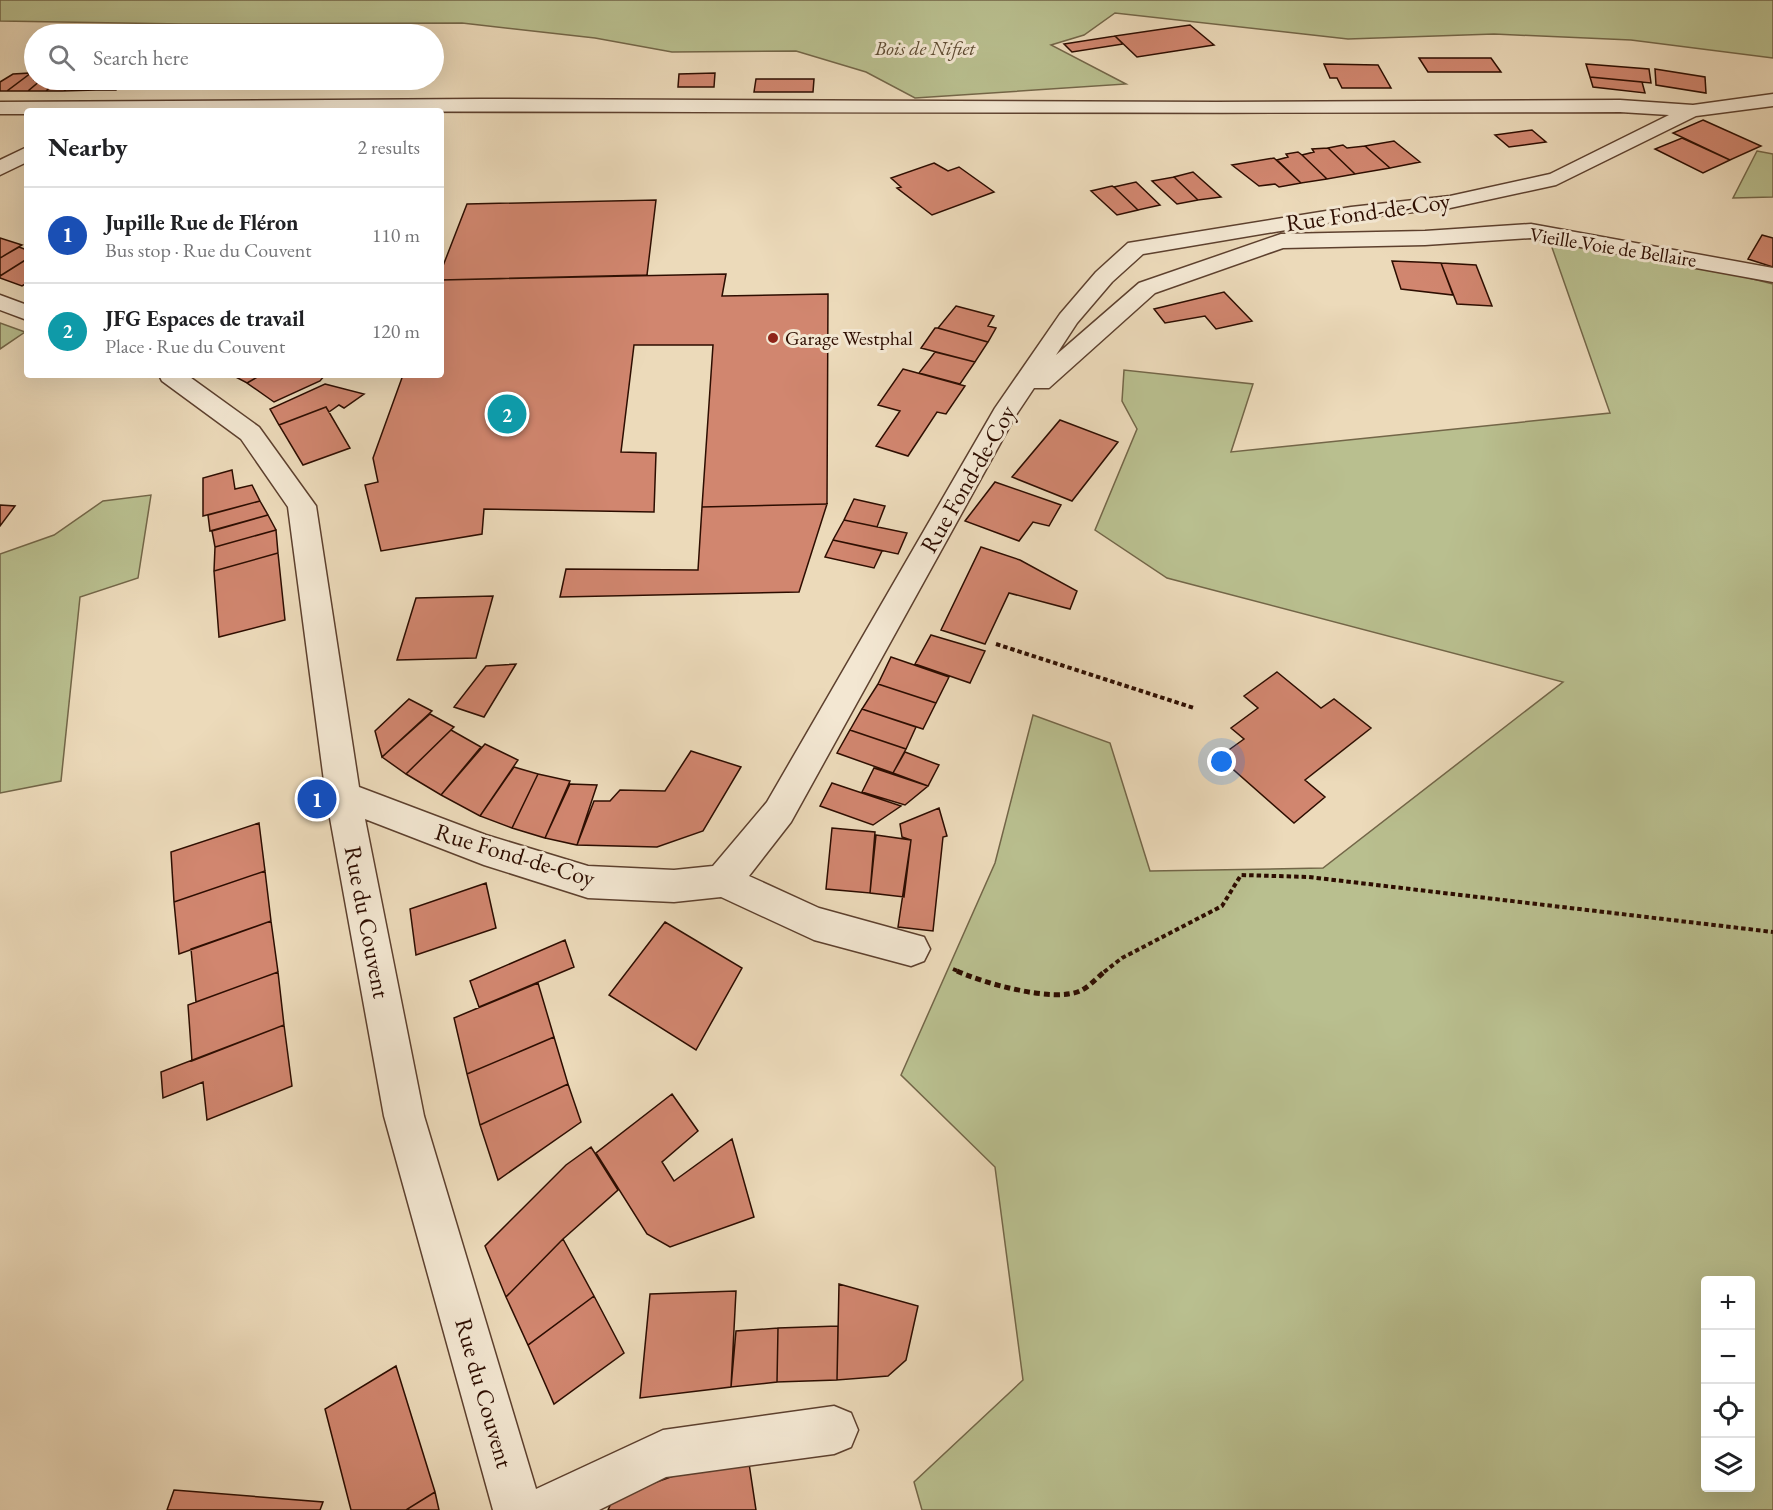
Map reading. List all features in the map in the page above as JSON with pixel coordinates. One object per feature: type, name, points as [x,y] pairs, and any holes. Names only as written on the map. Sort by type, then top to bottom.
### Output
[{"type":"street","points":[[444,108],[1620,106],[1693,111],[1773,100]]},
{"type":"street","points":[[0,108],[24,108]]},
{"type":"street","name":"Rue Fond-de-Coy","points":[[343,796],[484,850],[588,882],[674,886],[723,881],[779,812],[1004,414],[1068,319],[1104,277],[1137,248],[1351,213],[1450,202],[1556,178],[1693,111]]},
{"type":"street","points":[[0,169],[24,155]]},
{"type":"street","name":"Vieille Voie de Bellaire","points":[[1004,414],[1147,288],[1281,242],[1425,238],[1531,231],[1773,275]]},
{"type":"street","points":[[0,302],[24,312]]},
{"type":"street","name":"Rue du Couvent","points":[[175,378],[250,433],[302,506],[343,796],[404,1116],[518,1510]]},
{"type":"street","points":[[723,881],[814,923],[911,949]]},
{"type":"street","points":[[546,1510],[663,1454],[834,1430]]},
{"type":"path","points":[[996,644],[1194,708]]},
{"type":"path","points":[[911,949],[972,978],[1056,996],[1080,991],[1122,958],[1222,906],[1241,875],[1309,878],[1773,932]]},
{"type":"green space","name":"Bois de Nifiet","points":[[0,0],[1773,0],[1773,58],[1631,40],[1494,34],[1348,39],[1115,13],[1084,35],[1051,45],[1126,84],[915,98],[866,72],[796,51],[672,52],[595,38],[462,23],[183,24],[0,21]]},
{"type":"green space","points":[[1757,151],[1773,154],[1773,197],[1733,198]]},
{"type":"green space","points":[[1549,239],[1693,264],[1773,284],[1773,1510],[922,1510],[914,1482],[1023,1380],[995,1167],[901,1075],[995,863],[1033,715],[1110,743],[1150,871],[1323,868],[1563,682],[1167,578],[1095,530],[1137,429],[1122,401],[1124,370],[1253,384],[1231,452],[1610,413]]},
{"type":"green space","points":[[0,323],[24,332],[24,333],[0,349]]},
{"type":"green space","points":[[151,495],[138,578],[80,597],[61,781],[0,793],[0,554],[54,535],[103,501]]},
{"type":"building","points":[[1190,25],[1214,45],[1137,57],[1115,36]]},
{"type":"building","points":[[1115,36],[1123,44],[1072,52],[1064,44]]},
{"type":"building","points":[[1419,58],[1491,58],[1501,72],[1428,72]]},
{"type":"building","points":[[1324,64],[1378,65],[1391,88],[1342,88],[1337,78],[1330,78]]},
{"type":"building","points":[[1586,64],[1649,69],[1651,83],[1590,77]]},
{"type":"building","points":[[1655,69],[1705,77],[1706,93],[1656,85]]},
{"type":"building","points":[[24,73],[24,78],[7,91],[0,91],[0,82],[13,74]]},
{"type":"building","points":[[715,73],[714,87],[678,87],[679,74]]},
{"type":"building","points":[[1590,77],[1642,82],[1645,93],[1593,87]]},
{"type":"building","points":[[24,78],[24,90],[29,90],[28,91],[7,91]]},
{"type":"building","points":[[756,79],[814,79],[813,92],[754,92]]},
{"type":"building","points":[[1703,120],[1761,146],[1730,160],[1673,133]]},
{"type":"building","points":[[1532,130],[1546,142],[1509,147],[1495,135]]},
{"type":"building","points":[[1682,138],[1730,160],[1703,173],[1655,149]]},
{"type":"building","points":[[1394,141],[1420,162],[1390,168],[1365,146]]},
{"type":"building","points":[[1343,145],[1347,148],[1365,146],[1390,168],[1355,174],[1328,148]]},
{"type":"building","points":[[1328,148],[1355,174],[1327,179],[1302,155],[1314,152],[1312,149]]},
{"type":"building","points":[[1298,152],[1327,179],[1301,183],[1277,160],[1288,157],[1286,154]]},
{"type":"building","points":[[1274,158],[1301,183],[1279,187],[1275,184],[1259,186],[1232,165]]},
{"type":"building","points":[[934,163],[948,171],[959,167],[994,192],[932,215],[897,188],[901,187],[891,178]]},
{"type":"building","points":[[1193,172],[1221,197],[1198,200],[1174,177]]},
{"type":"building","points":[[1174,177],[1198,200],[1177,204],[1152,181]]},
{"type":"building","points":[[1136,182],[1160,205],[1138,210],[1114,187]]},
{"type":"building","points":[[1112,186],[1138,210],[1117,215],[1091,191]]},
{"type":"building","points":[[656,200],[647,275],[444,280],[444,263],[467,204]]},
{"type":"building","points":[[1762,235],[1773,238],[1773,267],[1748,259]]},
{"type":"building","points":[[0,238],[22,245],[0,258]]},
{"type":"building","points":[[19,247],[24,249],[24,261],[0,276],[0,258]]},
{"type":"building","points":[[24,261],[24,285],[0,278]]},
{"type":"building","points":[[1392,261],[1441,263],[1453,295],[1401,289]]},
{"type":"building","points":[[1441,263],[1476,265],[1492,306],[1457,304]]},
{"type":"building","points":[[726,274],[722,296],[828,294],[827,504],[702,507],[713,345],[634,345],[621,452],[656,453],[654,512],[484,509],[482,534],[381,551],[365,485],[378,482],[373,458],[402,378],[444,378],[444,280]]},
{"type":"building","points":[[1224,292],[1252,321],[1216,329],[1205,316],[1165,323],[1154,309]]},
{"type":"building","points":[[956,306],[994,316],[988,326],[996,328],[988,342],[938,328]]},
{"type":"building","points":[[935,328],[988,342],[975,362],[921,348]]},
{"type":"building","points":[[935,352],[975,362],[960,384],[919,373]]},
{"type":"building","points":[[903,369],[965,386],[946,414],[937,412],[908,456],[876,446],[900,411],[878,405]]},
{"type":"building","points":[[238,378],[256,378],[247,383]]},
{"type":"building","points":[[256,378],[322,378],[274,402],[247,383]]},
{"type":"building","points":[[325,384],[364,394],[344,408],[339,405],[329,412],[326,407],[279,425],[270,409]]},
{"type":"building","points":[[326,407],[350,448],[303,465],[279,425]]},
{"type":"building","points":[[1060,420],[1118,442],[1072,501],[1012,477]]},
{"type":"building","points":[[232,470],[235,489],[252,485],[260,501],[203,516],[203,478]]},
{"type":"building","points":[[995,482],[1061,505],[1049,526],[1033,522],[1019,541],[965,521]]},
{"type":"building","points":[[854,499],[885,506],[877,527],[844,520]]},
{"type":"building","points":[[260,501],[268,515],[210,531],[208,515]]},
{"type":"building","points":[[827,504],[799,592],[560,597],[566,569],[698,570],[702,507]]},
{"type":"building","points":[[0,505],[15,506],[0,526]]},
{"type":"building","points":[[268,515],[276,530],[215,547],[212,531]]},
{"type":"building","points":[[844,520],[907,533],[898,554],[833,540]]},
{"type":"building","points":[[276,530],[278,553],[214,571],[215,547]]},
{"type":"building","points":[[833,540],[882,551],[874,568],[825,557]]},
{"type":"building","points":[[981,547],[1020,560],[1077,591],[1070,609],[1009,593],[985,644],[941,630]]},
{"type":"building","points":[[278,553],[285,620],[219,637],[214,571]]},
{"type":"building","points":[[493,596],[476,658],[397,660],[416,598]]},
{"type":"building","points":[[931,635],[985,651],[970,683],[915,664]]},
{"type":"building","points":[[891,657],[949,677],[936,703],[878,684]]},
{"type":"building","points":[[516,664],[484,717],[454,707],[486,666]]},
{"type":"building","points":[[1277,672],[1321,708],[1334,699],[1371,728],[1305,780],[1325,797],[1294,823],[1219,757],[1244,739],[1231,728],[1258,708],[1244,696]]},
{"type":"building","points":[[878,684],[936,703],[923,729],[862,709]]},
{"type":"building","points":[[409,699],[432,711],[382,757],[375,731]]},
{"type":"building","points":[[862,709],[916,727],[906,749],[850,730]]},
{"type":"building","points":[[430,714],[454,727],[406,774],[382,757]]},
{"type":"building","points":[[451,730],[481,747],[441,795],[406,774]]},
{"type":"building","points":[[850,730],[906,749],[893,773],[837,753]]},
{"type":"building","points":[[485,744],[518,760],[480,816],[441,795]]},
{"type":"building","points":[[691,751],[741,767],[703,831],[657,847],[577,845],[594,801],[610,801],[620,790],[665,791]]},
{"type":"building","points":[[905,752],[939,765],[928,786],[893,773]]},
{"type":"building","points":[[514,767],[538,774],[512,828],[480,816]]},
{"type":"building","points":[[874,768],[928,786],[905,805],[862,792]]},
{"type":"building","points":[[538,774],[570,781],[545,838],[512,828]]},
{"type":"building","points":[[832,783],[901,806],[873,825],[820,806]]},
{"type":"building","points":[[570,784],[597,785],[577,845],[545,838]]},
{"type":"building","points":[[939,808],[947,836],[943,837],[933,931],[898,927],[911,840],[902,837],[900,824]]},
{"type":"building","points":[[259,823],[265,871],[174,902],[171,852]]},
{"type":"building","points":[[832,828],[875,832],[870,893],[826,889]]},
{"type":"building","points":[[876,835],[911,840],[904,897],[870,893]]},
{"type":"building","points":[[265,871],[271,921],[179,954],[174,902]]},
{"type":"building","points":[[486,883],[496,928],[416,955],[410,909]]},
{"type":"building","points":[[271,921],[278,972],[196,1002],[191,949]]},
{"type":"building","points":[[665,922],[742,968],[696,1050],[609,995]]},
{"type":"building","points":[[565,940],[574,967],[479,1007],[470,981]]},
{"type":"building","points":[[278,972],[284,1025],[192,1061],[188,1005]]},
{"type":"building","points":[[538,983],[554,1037],[467,1074],[454,1018]]},
{"type":"building","points":[[284,1025],[292,1086],[207,1120],[203,1082],[163,1098],[161,1072]]},
{"type":"building","points":[[554,1037],[568,1084],[480,1125],[467,1074]]},
{"type":"building","points":[[568,1084],[581,1122],[498,1180],[480,1125]]},
{"type":"building","points":[[672,1094],[698,1131],[662,1162],[674,1181],[732,1139],[754,1217],[670,1247],[647,1234],[596,1153]]},
{"type":"building","points":[[591,1147],[618,1190],[563,1239],[506,1297],[485,1246],[566,1165]]},
{"type":"building","points":[[563,1239],[594,1296],[528,1345],[506,1297]]},
{"type":"building","points":[[839,1284],[918,1306],[906,1360],[888,1376],[837,1380]]},
{"type":"building","points":[[736,1291],[731,1387],[640,1398],[650,1294]]},
{"type":"building","points":[[594,1296],[624,1353],[554,1404],[528,1345]]},
{"type":"building","points":[[838,1326],[837,1380],[777,1382],[778,1328]]},
{"type":"building","points":[[778,1328],[777,1382],[731,1387],[736,1331]]},
{"type":"building","points":[[396,1366],[435,1492],[406,1510],[351,1510],[325,1409]]},
{"type":"building","points":[[747,1450],[756,1510],[608,1510],[614,1497]]},
{"type":"building","points":[[174,1490],[323,1502],[320,1510],[167,1510]]},
{"type":"building","points":[[435,1492],[439,1510],[406,1510]]},
{"type":"place","name":"Garage Westphal","points":[[773,338]]},
{"type":"place","name":"JFG Espaces de travail","points":[[507,414]]},
{"type":"place","name":"Jupille Rue de Fléron","points":[[317,799]]}]
